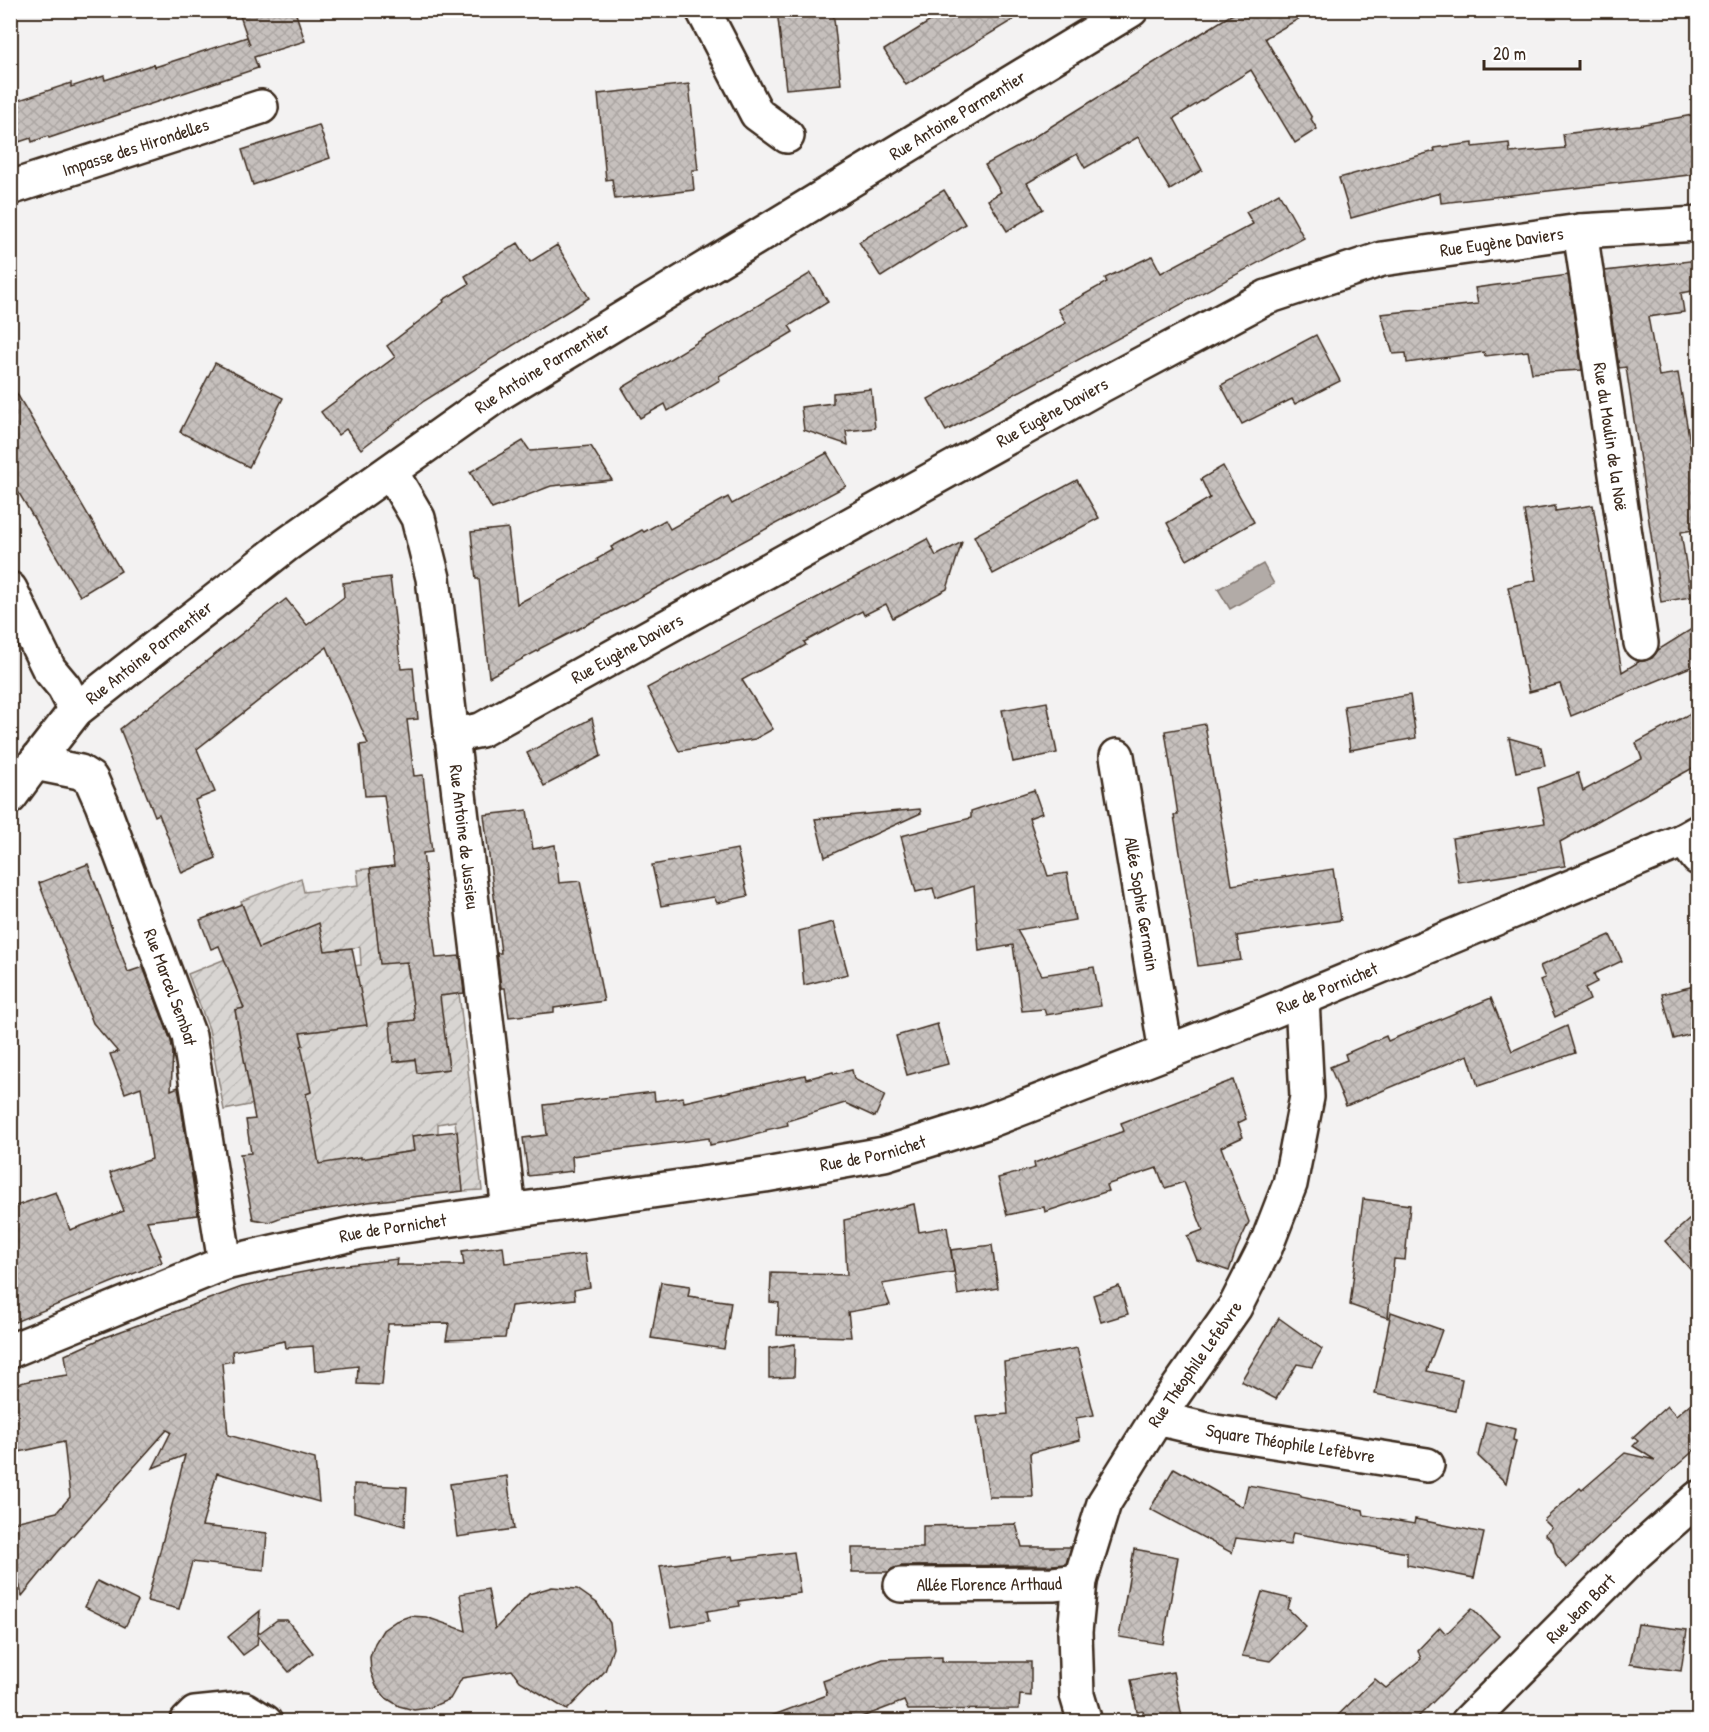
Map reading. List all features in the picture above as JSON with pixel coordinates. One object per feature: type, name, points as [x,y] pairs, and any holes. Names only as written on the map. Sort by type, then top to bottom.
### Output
[{"type":"street","points":[[703,10],[757,114],[788,136]]},
{"type":"street","name":"Rue Antoine Parmentier","points":[[10,797],[76,710],[286,545],[500,393],[1131,10]]},
{"type":"street","name":"Impasse des Hirondelles","points":[[10,188],[261,107]]},
{"type":"street","name":"Rue Eugène Daviers","points":[[451,736],[481,730],[1069,403],[1268,297],[1382,259],[1580,231],[1698,224]]},
{"type":"street","name":"Rue du Moulin de la Noë","points":[[1580,231],[1641,643]]},
{"type":"street","name":"Rue Antoine de Jussieu","points":[[391,472],[418,518],[432,578],[509,1210]]},
{"type":"street","points":[[10,588],[50,669],[64,687],[76,710]]},
{"type":"street","name":"Allée Sophie Germain","points":[[1117,756],[1166,1052]]},
{"type":"street","name":"Rue Marcel Sembat","points":[[35,762],[80,772],[92,779],[102,804],[189,1036],[225,1263]]},
{"type":"street","name":"Rue de Pornichet","points":[[10,1351],[225,1263],[361,1232],[765,1175],[885,1154],[983,1123],[1302,1000],[1694,844]]},
{"type":"street","name":"Rue Théophile Lefebvre","points":[[1085,1722],[1077,1695],[1075,1632],[1080,1581],[1104,1503],[1157,1418],[1235,1307],[1266,1246],[1290,1184],[1307,1097],[1302,1000]]},
{"type":"street","name":"Square Théophile Lefèbvre","points":[[1157,1418],[1216,1432],[1427,1465]]},
{"type":"street","name":"Rue Jean Bart","points":[[1468,1722],[1635,1554],[1698,1498]]},
{"type":"street","name":"Allée Florence Arthaud","points":[[900,1585],[1053,1584],[1080,1581]]},
{"type":"street","points":[[187,1722],[195,1714],[244,1708],[265,1722]]},
{"type":"shaded area","points":[[1263,564],[1274,584],[1230,609],[1218,589]]},
{"type":"shaded area","points":[[394,866],[396,883],[394,893],[373,895],[374,915],[406,961],[412,999],[459,993],[482,1190],[463,1191],[455,1121],[438,1124],[438,1133],[413,1136],[414,1151],[310,1166],[313,1132],[306,1094],[311,1092],[309,1083],[281,1049],[303,1045],[282,956],[231,977],[244,1008],[235,1010],[247,1074],[275,1100],[224,1110],[209,1029],[188,974],[258,946],[241,901],[301,878],[304,892],[359,885],[357,870]],"holes":[[[360,947],[361,965],[328,969],[325,951]],[[442,1016],[449,1069],[418,1073],[416,1060],[395,1062],[392,1053]]]},
{"type":"building","points":[[238,10],[295,11],[305,41],[254,57],[258,68],[49,138],[48,136],[32,142],[31,138],[10,145],[10,103],[71,83],[71,87],[104,76],[105,80],[154,64],[155,67],[247,37],[250,45]]},
{"type":"building","points":[[777,10],[833,10],[841,84],[786,89]]},
{"type":"building","points":[[948,10],[1029,10],[906,85],[884,50]]},
{"type":"building","points":[[1239,10],[1314,10],[1265,38],[1317,129],[1295,143],[1251,70],[1174,118],[1202,170],[1170,190],[1138,137],[1085,168],[1077,154],[1027,183],[1043,209],[1007,231],[988,200],[1001,192],[985,165],[1034,138]]},
{"type":"building","points":[[689,84],[698,170],[692,170],[694,190],[615,199],[612,179],[606,180],[598,94]]},
{"type":"building","points":[[1698,114],[1698,174],[1441,203],[1440,193],[1351,218],[1339,178],[1435,151],[1434,148],[1473,143],[1473,147],[1509,143],[1510,153],[1565,148],[1563,134],[1639,125]]},
{"type":"building","points":[[319,125],[330,158],[253,185],[242,150]]},
{"type":"building","points":[[944,190],[965,224],[881,277],[859,242]]},
{"type":"building","points":[[1279,193],[1304,238],[946,431],[928,399],[1066,323],[1058,309],[1107,282],[1105,278],[1152,256],[1161,273],[1253,224],[1246,212]]},
{"type":"building","points":[[518,243],[530,262],[557,245],[589,298],[424,401],[361,449],[346,429],[338,435],[321,412],[395,357],[387,346],[444,302],[443,300],[469,284],[465,276]]},
{"type":"building","points":[[1698,260],[1698,290],[1681,293],[1684,312],[1648,317],[1659,376],[1678,373],[1698,479],[1698,529],[1681,532],[1691,597],[1661,602],[1626,367],[1619,368],[1605,271]]},
{"type":"building","points":[[811,273],[828,302],[789,326],[793,332],[719,376],[720,380],[668,411],[665,404],[640,418],[622,388]]},
{"type":"building","points":[[1568,275],[1582,370],[1532,373],[1528,351],[1485,356],[1484,352],[1407,363],[1406,353],[1393,354],[1381,314],[1478,304],[1475,288]]},
{"type":"building","points":[[1316,335],[1340,381],[1295,404],[1292,399],[1242,424],[1221,385]]},
{"type":"building","points":[[215,363],[283,398],[249,467],[180,432]]},
{"type":"building","points":[[10,382],[121,571],[80,596],[10,478]]},
{"type":"building","points":[[871,389],[875,428],[846,431],[848,445],[804,430],[801,407],[833,403],[833,393]]},
{"type":"building","points":[[523,441],[530,451],[591,446],[612,480],[551,486],[492,509],[470,472]]},
{"type":"building","points":[[827,453],[846,486],[489,677],[479,579],[476,579],[471,532],[508,528],[517,604],[598,561],[597,559],[613,550],[611,547],[642,530],[644,532],[665,520],[670,529],[728,497],[732,504]]},
{"type":"building","points":[[1223,466],[1254,522],[1187,560],[1167,523],[1210,498],[1201,479]]},
{"type":"building","points":[[1077,480],[1099,518],[993,574],[974,536]]},
{"type":"building","points":[[1593,505],[1622,672],[1640,661],[1652,658],[1658,650],[1698,625],[1698,664],[1571,716],[1560,684],[1529,692],[1508,587],[1536,580],[1524,511],[1555,506],[1555,511]]},
{"type":"building","points":[[927,539],[936,556],[962,542],[947,589],[893,618],[886,604],[864,615],[862,611],[804,642],[806,645],[742,680],[773,729],[755,739],[679,751],[647,688]]},
{"type":"building","points":[[390,577],[401,669],[413,668],[418,719],[407,720],[414,776],[423,775],[432,852],[423,853],[436,958],[460,956],[464,993],[440,996],[449,1069],[417,1073],[415,1059],[393,1062],[390,1023],[415,1020],[407,962],[380,964],[370,869],[394,866],[384,795],[365,796],[360,745],[368,744],[327,647],[197,749],[215,792],[195,800],[216,858],[182,873],[159,814],[155,816],[120,729],[286,599],[307,625],[344,597],[343,583]]},
{"type":"building","points":[[1410,695],[1416,738],[1350,750],[1344,706]]},
{"type":"building","points":[[1047,702],[1057,753],[1013,762],[1002,710]]},
{"type":"building","points":[[1698,709],[1698,765],[1560,842],[1565,866],[1459,883],[1452,838],[1545,823],[1538,788],[1578,773],[1583,791],[1642,759],[1636,743]]},
{"type":"building","points":[[592,718],[601,756],[544,786],[527,753]]},
{"type":"building","points":[[1205,724],[1232,885],[1333,869],[1341,920],[1237,936],[1241,960],[1198,966],[1174,815],[1178,815],[1165,731]]},
{"type":"building","points":[[1509,738],[1541,747],[1545,766],[1516,772]]},
{"type":"building","points":[[1034,790],[1042,813],[1029,818],[1048,876],[1067,873],[1075,920],[1017,930],[1042,975],[1094,967],[1101,1006],[1046,1015],[1044,1009],[1022,1011],[1013,945],[979,951],[974,886],[936,899],[933,888],[916,892],[901,836],[971,818],[971,811]]},
{"type":"building","points":[[920,809],[921,813],[825,857],[815,819]]},
{"type":"building","points":[[527,810],[533,849],[555,845],[559,883],[580,881],[604,1001],[554,1008],[554,1012],[509,1017],[505,988],[501,988],[497,953],[501,953],[484,815]]},
{"type":"building","points":[[737,849],[748,896],[717,903],[714,897],[661,906],[652,865]]},
{"type":"building","points":[[88,864],[128,972],[143,967],[171,1041],[173,1052],[171,1090],[178,1087],[198,1215],[147,1221],[162,1262],[10,1324],[10,1208],[56,1192],[70,1230],[124,1211],[110,1173],[152,1159],[141,1087],[125,1093],[110,1054],[118,1052],[93,1023],[39,883]]},
{"type":"building","points":[[242,904],[259,948],[319,923],[325,951],[352,948],[367,1025],[300,1033],[311,1092],[306,1094],[319,1164],[414,1151],[412,1136],[457,1131],[463,1191],[368,1202],[282,1217],[269,1222],[253,1219],[240,1154],[251,1153],[246,1120],[255,1119],[235,1010],[244,1008],[219,946],[211,949],[200,920]]},
{"type":"building","points":[[834,922],[848,974],[804,985],[799,931]]},
{"type":"building","points":[[1610,935],[1622,961],[1594,974],[1597,982],[1585,988],[1590,1000],[1555,1017],[1540,980],[1545,978],[1540,966]]},
{"type":"building","points":[[1698,985],[1698,1032],[1674,1039],[1662,994]]},
{"type":"building","points":[[1491,998],[1512,1051],[1567,1026],[1575,1053],[1478,1086],[1468,1055],[1346,1106],[1330,1067],[1347,1060],[1345,1054],[1386,1036],[1388,1041]]},
{"type":"building","points":[[937,1024],[948,1064],[907,1075],[896,1036]]},
{"type":"building","points":[[852,1070],[854,1079],[885,1095],[875,1117],[845,1103],[787,1121],[788,1125],[743,1138],[710,1145],[709,1138],[572,1156],[573,1171],[528,1176],[523,1138],[547,1135],[544,1105],[654,1092],[655,1101],[683,1097],[684,1102],[805,1075],[806,1079]]},
{"type":"building","points":[[1233,1080],[1246,1119],[1238,1123],[1243,1137],[1221,1147],[1249,1222],[1229,1271],[1197,1260],[1187,1236],[1203,1230],[1184,1182],[1165,1188],[1157,1168],[1106,1185],[1108,1191],[1045,1212],[1044,1207],[1007,1215],[998,1178],[1035,1168],[1034,1163],[1124,1131],[1121,1123]]},
{"type":"building","points":[[1363,1199],[1410,1205],[1405,1260],[1394,1259],[1388,1318],[1350,1305]]},
{"type":"building","points":[[914,1204],[919,1232],[947,1227],[954,1272],[882,1284],[890,1305],[848,1312],[851,1337],[777,1335],[779,1303],[770,1302],[771,1273],[847,1275],[844,1220]]},
{"type":"building","points":[[1698,1212],[1698,1278],[1665,1241]]},
{"type":"building","points":[[992,1245],[998,1288],[958,1295],[951,1250]]},
{"type":"building","points":[[503,1246],[505,1263],[585,1254],[590,1287],[574,1290],[575,1299],[511,1306],[505,1338],[446,1340],[449,1323],[388,1324],[382,1385],[357,1384],[358,1366],[315,1371],[313,1346],[286,1348],[285,1341],[232,1351],[233,1361],[222,1363],[228,1435],[315,1459],[319,1502],[217,1473],[202,1526],[267,1533],[264,1570],[192,1562],[179,1609],[147,1601],[185,1455],[153,1468],[171,1432],[167,1430],[57,1553],[22,1596],[10,1542],[10,1523],[57,1512],[70,1497],[64,1442],[10,1454],[10,1386],[68,1375],[65,1355],[105,1337],[242,1287],[277,1277],[330,1267],[397,1259],[396,1265],[464,1265],[462,1251]]},
{"type":"building","points":[[661,1282],[690,1286],[688,1296],[731,1302],[724,1349],[651,1338]]},
{"type":"building","points":[[1119,1286],[1128,1314],[1101,1322],[1093,1295]]},
{"type":"building","points":[[1391,1312],[1442,1330],[1427,1371],[1462,1379],[1456,1411],[1375,1394]]},
{"type":"building","points":[[1279,1318],[1322,1349],[1312,1367],[1297,1364],[1276,1399],[1241,1381]]},
{"type":"building","points":[[795,1344],[794,1377],[769,1378],[769,1348]]},
{"type":"building","points":[[1077,1348],[1094,1415],[1076,1418],[1080,1440],[1030,1453],[1033,1497],[989,1497],[977,1417],[1008,1414],[1004,1362]]},
{"type":"building","points":[[1698,1397],[1698,1447],[1566,1568],[1556,1554],[1553,1542],[1545,1534],[1552,1528],[1544,1520],[1625,1453],[1655,1460],[1633,1446],[1638,1441],[1633,1437],[1667,1406],[1676,1416]]},
{"type":"building","points":[[1486,1422],[1515,1429],[1513,1440],[1516,1441],[1506,1483],[1478,1456]]},
{"type":"building","points":[[1174,1468],[1243,1507],[1248,1485],[1363,1510],[1364,1515],[1414,1524],[1415,1519],[1484,1533],[1474,1578],[1407,1565],[1407,1553],[1293,1533],[1290,1545],[1236,1538],[1232,1553],[1150,1509]]},
{"type":"building","points":[[507,1476],[514,1529],[457,1537],[450,1484]]},
{"type":"building","points":[[354,1484],[407,1487],[405,1526],[354,1512]]},
{"type":"building","points":[[1016,1524],[1022,1547],[1071,1547],[1066,1564],[901,1566],[889,1572],[852,1572],[852,1548],[923,1548],[923,1526]]},
{"type":"building","points":[[1134,1549],[1178,1557],[1163,1644],[1119,1637]]},
{"type":"building","points":[[794,1552],[800,1593],[739,1601],[740,1606],[707,1611],[709,1621],[671,1627],[660,1566],[732,1556],[733,1560]]},
{"type":"building","points":[[97,1581],[138,1601],[125,1627],[85,1607]]},
{"type":"building","points":[[552,1587],[577,1589],[597,1603],[610,1623],[613,1648],[605,1671],[567,1710],[520,1681],[512,1670],[462,1678],[450,1699],[429,1708],[414,1710],[399,1706],[386,1698],[376,1686],[371,1672],[370,1657],[383,1630],[396,1621],[410,1616],[426,1617],[466,1631],[460,1594],[488,1589],[495,1629],[529,1594]]},
{"type":"building","points":[[1262,1592],[1291,1599],[1288,1609],[1306,1626],[1270,1661],[1242,1656]]},
{"type":"building","points":[[1472,1608],[1499,1636],[1413,1722],[1331,1722],[1375,1679],[1386,1688],[1421,1659],[1418,1650],[1440,1627],[1446,1634]]},
{"type":"building","points":[[260,1611],[258,1634],[277,1620],[287,1620],[313,1653],[289,1672],[258,1636],[257,1645],[243,1655],[228,1637]]},
{"type":"building","points":[[1638,1624],[1687,1630],[1681,1671],[1630,1664]]},
{"type":"building","points":[[942,1657],[942,1662],[1031,1662],[1031,1696],[1020,1695],[1019,1709],[908,1710],[904,1701],[849,1722],[763,1722],[763,1719],[827,1695],[823,1681],[883,1659]]},
{"type":"building","points":[[1173,1672],[1183,1722],[1145,1722],[1143,1711],[1137,1712],[1131,1680]]}]
